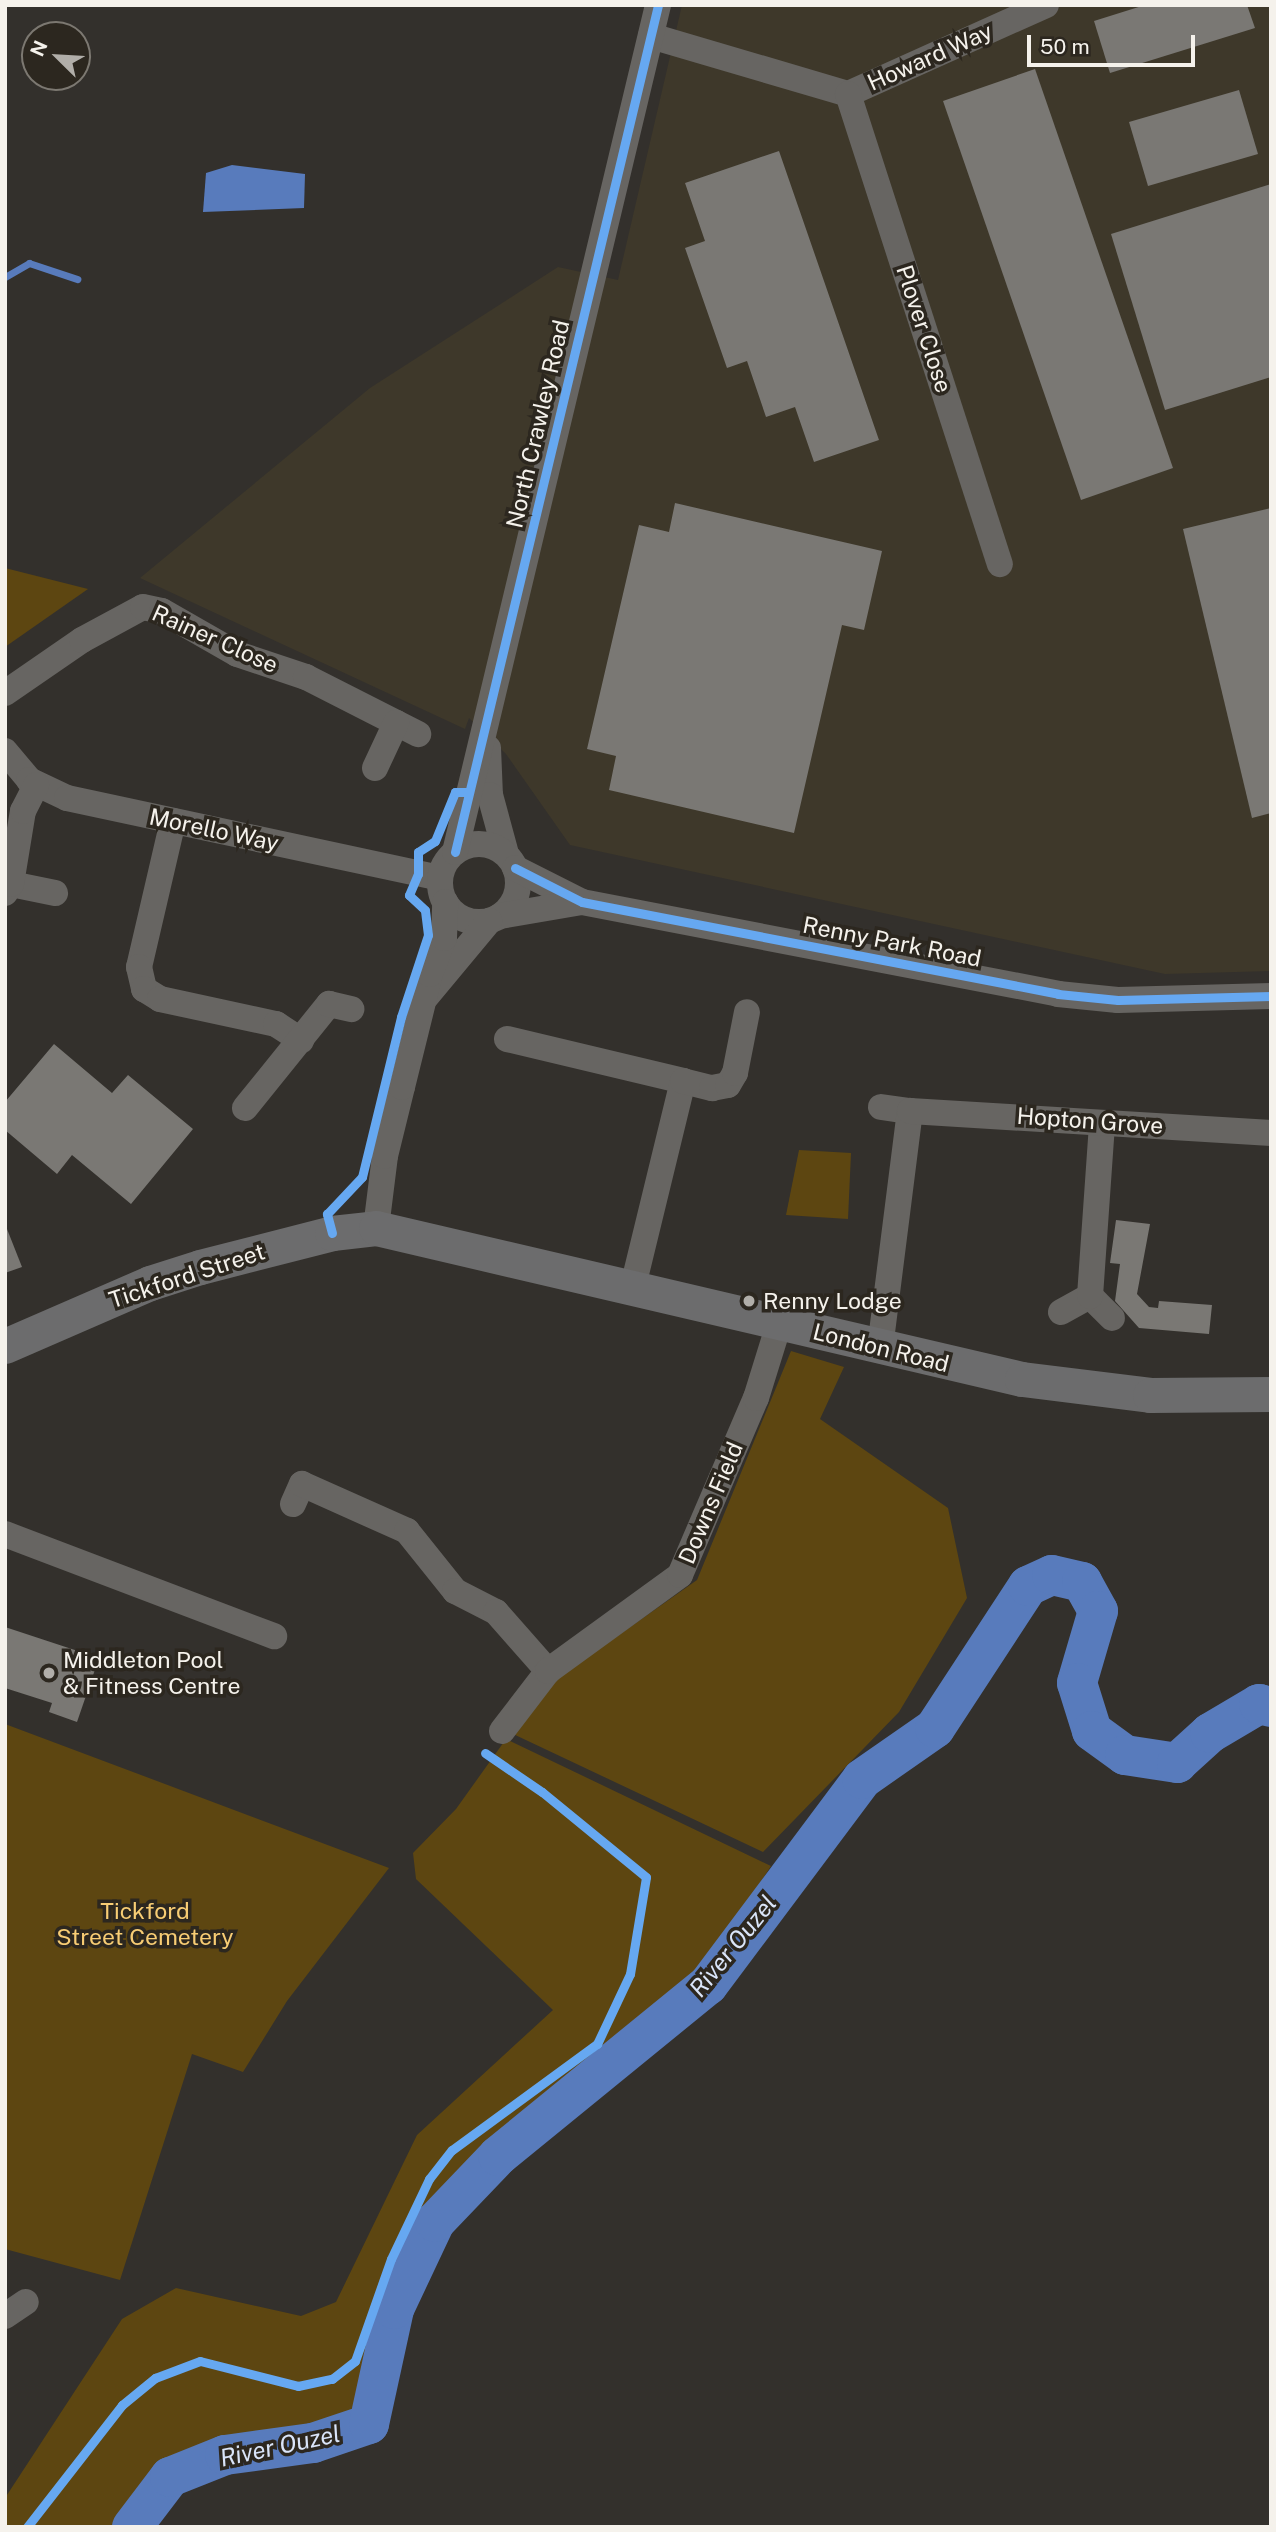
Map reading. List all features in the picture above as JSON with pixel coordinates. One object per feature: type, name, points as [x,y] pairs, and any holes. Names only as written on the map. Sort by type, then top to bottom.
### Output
[{"type":"main road","name":"London Road","points":[[376,1228],[633,1286],[880,1348],[1022,1379],[1115,1392],[1181,1397],[1271,1394]]},
{"type":"main road","name":"Tickford Street","points":[[5,1346],[150,1283],[200,1267],[332,1233],[376,1228]]},
{"type":"street","name":"North Crawley Road","points":[[455,852],[659,5]]},
{"type":"street","name":"Howard Way","points":[[651,36],[848,94],[1046,5]]},
{"type":"street","name":"Plover Close","points":[[848,94],[1000,564]]},
{"type":"street","name":"Rainer Close","points":[[5,693],[111,622],[143,607],[162,611],[237,654],[306,677],[407,728],[375,768]]},
{"type":"street","name":"North Crawley Road","points":[[488,718],[490,795],[511,861]]},
{"type":"street","name":"Morello Way","points":[[5,751],[36,785],[67,798],[173,821],[442,890]]},
{"type":"street","points":[[36,785],[23,811],[8,888],[55,893]]},
{"type":"street","points":[[173,821],[139,967],[144,989],[160,999],[276,1024],[301,1040]]},
{"type":"street","points":[[376,1228],[385,1156],[425,998],[446,930],[442,890],[455,852],[486,844],[511,861],[517,895],[425,998]]},
{"type":"street","name":"Renny Park Road","points":[[511,861],[582,902],[1058,994],[1118,1000],[1271,996]]},
{"type":"street","points":[[442,890],[459,917],[495,918]]},
{"type":"street","name":"Renny Park Road","points":[[495,918],[582,902]]},
{"type":"street","points":[[245,1108],[329,1004],[351,1009]]},
{"type":"street","points":[[507,1039],[712,1087],[728,1085],[747,1012]]},
{"type":"street","points":[[633,1286],[683,1081]]},
{"type":"street","name":"Hopton Grove","points":[[881,1107],[1271,1133]]},
{"type":"street","points":[[880,1348],[910,1111]]},
{"type":"street","points":[[1102,1123],[1090,1296],[1112,1318]]},
{"type":"street","points":[[1061,1312],[1090,1296]]},
{"type":"street","name":"Downs Field","points":[[502,1731],[548,1671],[680,1575],[757,1398],[779,1324]]},
{"type":"street","points":[[293,1504],[302,1484],[407,1531],[455,1591],[496,1612],[548,1671]]},
{"type":"street","points":[[5,1534],[274,1636]]},
{"type":"shaded area","points":[[682,5],[1271,5],[1271,971],[1165,974],[570,845],[506,754],[469,718],[465,729],[140,578],[370,388],[558,267],[618,280]]},
{"type":"green space","points":[[5,568],[88,589],[5,647]]},
{"type":"green space","points":[[799,1150],[851,1153],[848,1219],[786,1215]]},
{"type":"green space","points":[[791,1351],[844,1367],[820,1419],[948,1508],[967,1598],[899,1712],[763,1852],[511,1733],[555,1680],[697,1580]]},
{"type":"green space","name":"Tickford Street Cemetery","points":[[5,1724],[389,1868],[287,2001],[243,2072],[192,2054],[120,2280],[5,2249]]},
{"type":"green space","points":[[506,1739],[771,1866],[703,1969],[604,2047],[432,2203],[386,2301],[362,2396],[344,2418],[185,2453],[111,2527],[5,2527],[5,2498],[122,2319],[176,2288],[301,2316],[336,2302],[417,2135],[553,2010],[416,1879],[413,1853],[456,1809]]},
{"type":"water","points":[[232,165],[305,174],[304,208],[203,212],[206,173]]},
{"type":"building","points":[[1145,5],[1247,5],[1255,28],[1110,73],[1094,21]]},
{"type":"building","points":[[1035,69],[1173,468],[1081,500],[943,101]]},
{"type":"building","points":[[1239,90],[1258,154],[1148,186],[1129,122]]},
{"type":"building","points":[[779,151],[879,440],[814,462],[795,407],[766,417],[747,361],[727,368],[685,248],[705,241],[685,183]]},
{"type":"building","points":[[1271,184],[1271,377],[1165,410],[1111,234]]},
{"type":"building","points":[[675,503],[882,551],[864,630],[842,625],[794,833],[609,790],[616,756],[587,749],[639,525],[669,532]]},
{"type":"building","points":[[1271,508],[1271,813],[1252,818],[1183,529]]},
{"type":"building","points":[[54,1044],[112,1093],[128,1075],[193,1129],[131,1204],[72,1155],[57,1174],[5,1130],[5,1102]]},
{"type":"building","points":[[1116,1220],[1150,1224],[1137,1294],[1149,1307],[1158,1308],[1159,1301],[1212,1305],[1209,1334],[1139,1328],[1115,1301],[1120,1264],[1110,1263]]},
{"type":"building","points":[[5,1224],[22,1267],[5,1273]]},
{"type":"building","name":"Middleton Pool & Fitness Centre","points":[[5,1627],[99,1658],[77,1722],[49,1712],[52,1703],[5,1688]]},
{"type":"waterway","points":[[5,277],[29,263],[77,279]]},
{"type":"waterway","name":"River Ouzel","points":[[132,2527],[170,2477],[225,2455],[313,2443],[369,2424],[394,2309],[435,2222],[498,2156],[708,1985],[862,1779],[935,1728],[1028,1586],[1052,1575],[1082,1582],[1098,1611],[1077,1683],[1092,1731],[1125,1755],[1177,1763],[1210,1733],[1259,1704],[1271,1707]]},
{"type":"cycle path","points":[[455,852],[658,5]]},
{"type":"cycle path","points":[[332,1233],[327,1214],[362,1177],[401,1017],[428,935],[425,910],[409,895],[418,874],[418,852],[435,841],[455,792],[469,792]]},
{"type":"cycle path","points":[[515,868],[582,902],[1058,994],[1118,1000],[1271,996]]},
{"type":"cycle path","points":[[27,2527],[122,2405],[155,2378],[200,2361],[298,2386],[332,2379],[355,2361],[391,2259],[429,2179],[452,2150],[597,2044],[630,1974],[646,1877],[542,1792],[485,1753]]},
{"type":"place","name":"Renny Lodge","points":[[749,1301]]},
{"type":"place","name":"Middleton Pool & Fitness Centre","points":[[49,1673]]}]
